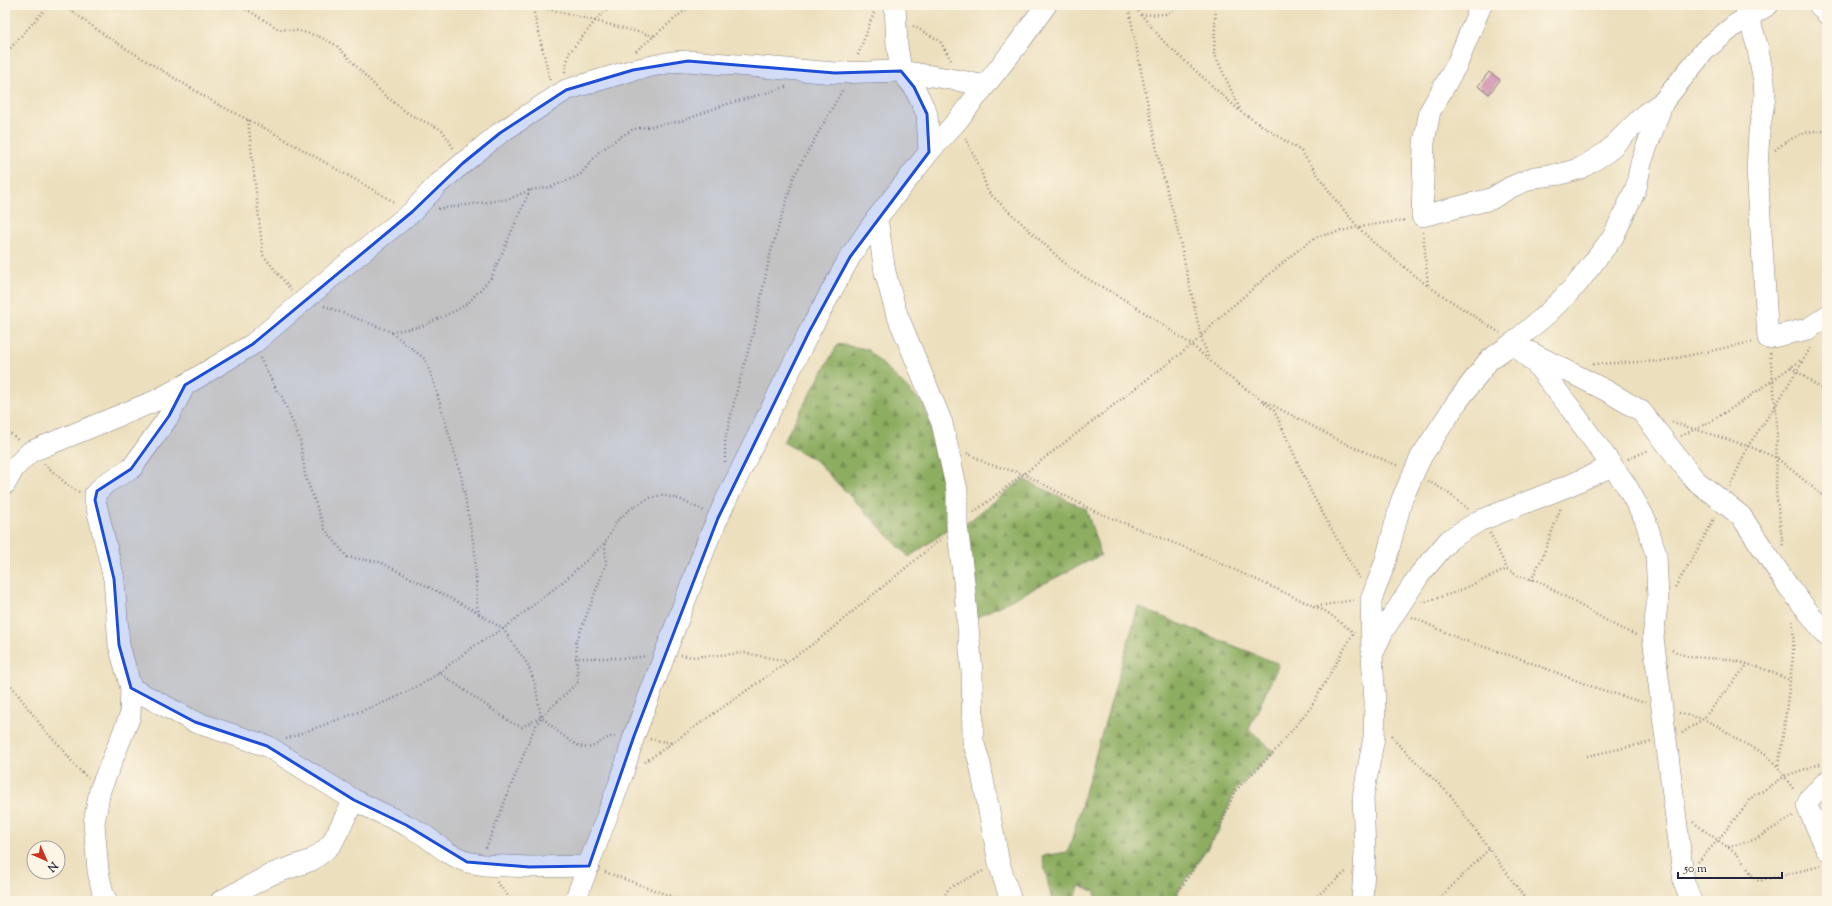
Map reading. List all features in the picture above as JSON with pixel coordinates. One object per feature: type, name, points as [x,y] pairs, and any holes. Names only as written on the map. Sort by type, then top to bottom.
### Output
[{"type":"street","points":[[575,901],[622,776],[634,736],[718,518],[809,332],[850,257],[877,218],[929,152],[957,122],[1046,5]]},
{"type":"street","points":[[1481,5],[1456,64],[1430,111],[1424,142],[1422,216],[1491,200],[1511,187],[1535,177],[1561,174],[1581,168],[1607,152],[1645,114],[1663,102],[1705,50],[1735,26],[1747,11],[1768,5]]},
{"type":"street","points":[[1818,5],[1827,14]]},
{"type":"street","points":[[885,9],[901,71],[914,87],[927,114],[929,152]]},
{"type":"street","points":[[1747,11],[1757,45],[1765,97],[1759,132],[1757,171],[1768,338],[1808,329],[1827,316]]},
{"type":"street","points":[[5,484],[14,468],[30,452],[155,400],[185,385],[253,344],[307,300],[342,268],[412,212],[437,185],[463,162],[500,133],[566,90],[633,70],[672,62],[702,61],[835,73],[901,71],[984,86]]},
{"type":"street","points":[[1362,901],[1365,853],[1363,797],[1374,737],[1375,702],[1371,600],[1385,563],[1402,499],[1421,457],[1457,402],[1484,366],[1489,360],[1513,343],[1547,314],[1577,284],[1613,237],[1636,188],[1641,163],[1663,102]]},
{"type":"street","points":[[877,218],[885,272],[896,312],[942,423],[957,490],[957,525],[972,672],[973,741],[980,764],[999,863],[1012,901]]},
{"type":"street","points":[[1513,343],[1607,391],[1641,411],[1664,443],[1695,480],[1741,516],[1788,586],[1827,636]]},
{"type":"street","points":[[1513,343],[1537,365],[1626,485],[1645,519],[1656,554],[1658,598],[1654,643],[1688,892]]},
{"type":"street","points":[[107,901],[103,894],[98,871],[94,823],[100,790],[130,716],[131,688],[119,645],[114,579],[95,500],[95,494],[100,488],[131,469],[169,416],[185,385]]},
{"type":"street","points":[[1372,656],[1383,631],[1420,574],[1450,539],[1479,521],[1568,486],[1612,466]]},
{"type":"street","points":[[131,688],[195,722],[267,746],[354,800],[424,835],[456,858],[467,862],[484,865],[529,867],[589,866]]},
{"type":"street","points":[[1827,781],[1810,798],[1801,799],[1827,850]]},
{"type":"street","points":[[221,901],[272,874],[312,860],[324,851],[332,843],[354,800]]},
{"type":"path","points":[[5,54],[49,5]]},
{"type":"path","points":[[63,5],[109,38],[217,104],[412,212],[509,199],[530,190],[551,187],[580,175],[600,152],[620,137],[634,130],[682,121],[724,106],[791,86]]},
{"type":"path","points":[[239,5],[279,29],[300,31],[320,37],[336,45],[384,95],[409,114],[442,130],[463,162]]},
{"type":"path","points":[[532,5],[555,98]]},
{"type":"path","points":[[541,5],[548,9],[654,36]]},
{"type":"path","points":[[564,73],[569,53],[596,20],[611,5]]},
{"type":"path","points":[[631,55],[690,5]]},
{"type":"path","points":[[871,5],[885,9],[940,41],[962,81]]},
{"type":"path","points":[[1128,5],[1159,161],[1176,223],[1201,337],[1209,360]]},
{"type":"path","points":[[1133,5],[1165,43],[1241,112],[1301,151],[1334,198],[1358,227],[1373,242],[1428,286],[1513,343]]},
{"type":"path","points":[[1141,15],[1165,14],[1184,5]]},
{"type":"path","points":[[1216,5],[1214,53],[1241,112]]},
{"type":"path","points":[[725,465],[725,442],[737,390],[754,330],[770,255],[794,176],[852,73],[885,9]]},
{"type":"path","points":[[248,120],[264,255],[293,293],[307,300],[392,332],[425,359],[433,380],[461,475],[475,552],[476,605],[479,614]]},
{"type":"path","points":[[957,122],[979,164],[988,192],[1072,270],[1132,304],[1192,345],[1226,375],[1260,398],[1348,445],[1414,472],[1447,492],[1472,512],[1490,532],[1508,569],[1518,576],[1538,581],[1616,626],[1689,657],[1727,659],[1759,668],[1790,680]]},
{"type":"path","points":[[1757,171],[1776,148],[1799,135],[1819,130],[1827,132]]},
{"type":"path","points":[[392,332],[422,326],[468,304],[491,278],[530,190]]},
{"type":"path","points":[[622,776],[673,743],[719,708],[817,641],[957,525],[1192,345],[1258,284],[1293,254],[1316,237],[1358,227],[1413,219],[1422,216],[1428,286]]},
{"type":"path","points":[[1589,365],[1664,361],[1768,338]]},
{"type":"path","points":[[1672,592],[1692,561],[1723,502],[1748,446],[1797,371],[1802,359],[1815,342]]},
{"type":"path","points":[[253,344],[272,382],[282,397],[300,440],[305,475],[325,529],[347,557],[380,562],[479,614],[503,629],[528,665],[535,684],[541,717],[576,746],[590,748],[609,736],[634,736],[673,743]]},
{"type":"path","points":[[1612,466],[1695,430],[1802,359]]},
{"type":"path","points":[[1792,366],[1827,392]]},
{"type":"path","points":[[1260,398],[1274,410],[1313,496],[1371,600],[1348,600],[1314,607]]},
{"type":"path","points":[[1668,421],[1748,446],[1777,458],[1827,499]]},
{"type":"path","points":[[946,443],[988,464],[1024,474],[1094,510],[1189,549],[1327,612],[1354,632],[1372,656]]},
{"type":"path","points":[[30,452],[70,487],[95,500]]},
{"type":"path","points":[[1532,580],[1542,558],[1568,486]]},
{"type":"path","points":[[267,746],[393,699],[429,680],[477,644],[503,629],[564,580],[605,543],[617,521],[629,510],[649,498],[662,495],[679,499],[718,518]]},
{"type":"path","points":[[512,901],[484,865],[487,845],[534,728],[541,717],[578,682],[575,658],[576,643],[606,564],[605,543]]},
{"type":"path","points":[[1397,611],[1456,592],[1508,569]]},
{"type":"path","points":[[1397,611],[1460,639],[1524,660],[1593,688],[1663,709],[1703,719],[1720,727],[1736,739],[1766,754],[1785,776],[1801,799],[1754,840],[1728,847]]},
{"type":"path","points":[[1172,901],[1217,834],[1235,791],[1274,752],[1311,707],[1357,626]]},
{"type":"path","points":[[438,672],[512,723],[522,727],[541,717]]},
{"type":"path","points":[[5,681],[10,684],[76,767],[100,790]]},
{"type":"path","points":[[1391,733],[1394,740],[1451,796],[1527,901]]},
{"type":"path","points":[[1688,892],[1696,864],[1718,840],[1755,794],[1763,791],[1785,776],[1827,762]]},
{"type":"path","points":[[1677,813],[1737,854],[1755,879],[1759,881],[1827,864]]},
{"type":"path","points":[[1437,901],[1490,848]]},
{"type":"path","points":[[1311,901],[1338,880],[1365,853]]},
{"type":"path","points":[[941,901],[949,888],[999,863]]},
{"type":"path","points":[[589,866],[684,901]]},
{"type":"highlighted area","points":[[688,61],[835,73],[901,71],[914,87],[927,114],[929,152],[850,257],[809,332],[718,518],[634,736],[589,866],[529,867],[467,862],[406,825],[354,800],[267,746],[195,722],[131,688],[119,645],[114,579],[95,500],[97,491],[131,469],[169,416],[185,385],[253,344],[412,212],[463,163],[500,133],[566,90],[633,70]]},
{"type":"green space","points":[[838,344],[867,349],[924,405],[948,481],[946,531],[909,557],[816,461],[783,442]]},
{"type":"green space","points":[[1023,479],[1086,509],[1101,555],[961,625],[958,530]]},
{"type":"green space","points":[[1138,607],[1279,664],[1249,729],[1274,752],[1235,791],[1217,834],[1172,901],[1096,901],[1095,891],[1079,886],[1075,901],[1052,901],[1042,856],[1068,852]]},
{"type":"building","points":[[1489,72],[1500,80],[1489,94],[1478,86]]}]
